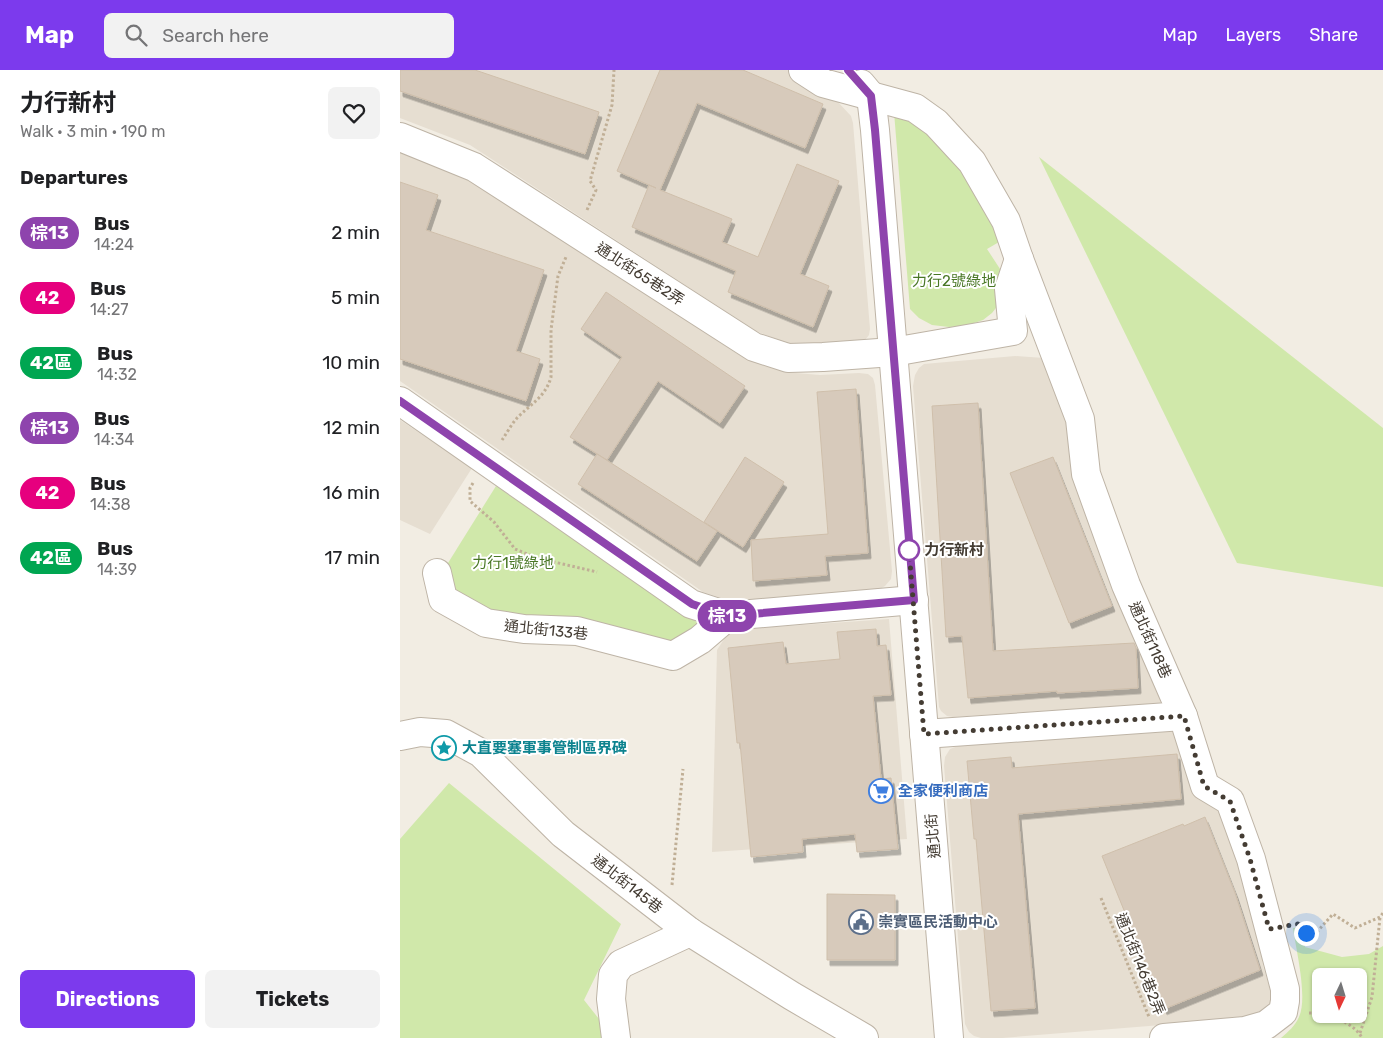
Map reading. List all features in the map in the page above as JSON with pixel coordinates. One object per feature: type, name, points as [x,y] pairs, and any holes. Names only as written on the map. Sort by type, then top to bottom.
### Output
[{"type":"street","points":[[803,70],[823,83],[874,83]]},
{"type":"street","points":[[848,70],[874,83]]},
{"type":"street","name":"通北街118巷","points":[[874,83],[936,123],[972,162],[1006,220],[1080,419],[1086,474],[1126,585],[1184,716],[1204,786],[1230,801],[1250,859],[1285,989],[1283,1012],[1266,1025],[1245,1030],[1157,1029]]},
{"type":"street","name":"通北街","points":[[874,83],[893,352],[949,1038]]},
{"type":"street","name":"通北街65巷2弄","points":[[400,137],[474,167],[754,347],[788,358],[893,352]]},
{"type":"street","points":[[893,352],[1013,331],[1008,289],[1019,259]]},
{"type":"street","points":[[400,401],[692,604],[728,616],[914,600]]},
{"type":"street","name":"通北街133巷","points":[[437,573],[442,599],[486,623],[524,629],[576,631],[673,656],[700,640],[728,616]]},
{"type":"street","points":[[924,734],[1184,716]]},
{"type":"street","name":"通北街145巷","points":[[400,736],[420,732],[446,734],[481,753],[563,834],[690,932],[792,996],[864,1038]]},
{"type":"street","points":[[616,1038],[611,999],[613,975],[621,964],[690,932]]},
{"type":"path","points":[[603,572],[593,572],[537,558],[515,549],[494,522],[470,502],[470,488],[517,418],[534,404],[545,391],[551,377],[551,330],[558,276],[596,190],[590,181],[612,105],[614,70]]},
{"type":"path","points":[[668,915],[684,768]]},
{"type":"path","name":"通北街146巷2弄","points":[[1101,898],[1157,1029]]},
{"type":"path","points":[[1360,1034],[1372,997],[1380,917],[1383,912]]},
{"type":"path","points":[[1269,929],[1304,923],[1307,944],[1333,914],[1354,928],[1380,917]]},
{"type":"path","points":[[1380,917],[1383,923]]},
{"type":"path","points":[[1346,1023],[1362,1038]]},
{"type":"shaded area","points":[[400,70],[792,70],[837,101],[851,116],[869,335],[865,340],[820,345],[786,343],[756,331],[470,145],[400,118]]},
{"type":"shaded area","points":[[400,151],[473,182],[744,358],[784,372],[820,375],[859,373],[868,374],[873,378],[892,571],[891,579],[885,586],[878,590],[747,601],[725,599],[703,592],[400,381]]},
{"type":"shaded area","points":[[1015,356],[1044,358],[1073,435],[1163,695],[1160,703],[953,717],[947,716],[939,707],[913,386],[915,375],[924,364]]},
{"type":"shaded area","points":[[400,420],[472,468],[430,534],[400,520]]},
{"type":"shaded area","points":[[889,619],[907,839],[712,852],[717,650],[730,630]]},
{"type":"shaded area","points":[[1179,731],[1196,794],[1219,811],[1254,899],[1263,966],[1273,1004],[1267,1010],[1248,1018],[1002,1038],[974,1036],[969,1032],[965,1024],[944,766],[945,757],[950,749],[958,746]]},
{"type":"green space","name":"力行2號綠地","points":[[894,112],[911,117],[962,169],[1006,238],[987,249],[1002,272],[999,304],[983,320],[965,326],[932,325],[919,318],[910,309]]},
{"type":"green space","points":[[1039,157],[1383,428],[1383,587],[1237,563]]},
{"type":"green space","name":"力行1號綠地","points":[[496,486],[701,625],[674,642],[487,614],[450,598],[443,571]]},
{"type":"green space","points":[[449,783],[621,924],[584,1000],[614,1038],[400,1038],[400,839]]},
{"type":"green space","points":[[1302,927],[1305,947],[1342,957],[1369,954],[1383,946],[1383,1038],[1281,1038],[1289,1031],[1299,1017],[1302,986],[1293,928]]},
{"type":"building","points":[[400,70],[475,70],[599,112],[585,154],[400,91]]},
{"type":"building","points":[[660,70],[743,70],[823,104],[805,148],[697,103],[660,190],[732,219],[722,242],[758,257],[797,164],[839,181],[800,274],[829,286],[813,327],[728,292],[736,271],[632,227],[649,185],[656,188],[617,171]]},
{"type":"building","points":[[400,182],[438,195],[426,230],[544,270],[516,351],[540,359],[526,401],[400,359]]},
{"type":"building","points":[[606,292],[745,386],[720,423],[658,381],[607,460],[570,437],[622,357],[581,329]]},
{"type":"building","points":[[856,389],[868,553],[825,556],[827,575],[753,581],[751,540],[828,534],[817,392]]},
{"type":"building","points":[[978,403],[993,651],[1134,643],[1136,648],[1138,688],[1057,693],[1057,691],[968,698],[962,636],[946,637],[932,406]]},
{"type":"building","points":[[597,454],[717,531],[697,561],[578,484]]},
{"type":"building","points":[[745,457],[784,482],[743,547],[704,522]]},
{"type":"building","points":[[1053,457],[1112,606],[1069,623],[1010,473]]},
{"type":"building","points":[[876,629],[877,646],[886,645],[891,695],[873,696],[881,779],[891,778],[898,849],[857,852],[855,834],[802,839],[803,852],[751,857],[740,743],[737,743],[728,648],[783,642],[786,664],[840,659],[837,632]]},
{"type":"building","points":[[1177,754],[1181,799],[1018,814],[1035,1008],[991,1011],[976,839],[974,839],[967,761],[1011,757],[1012,768]]},
{"type":"building","points":[[1205,817],[1235,893],[1260,970],[1164,1009],[1102,856]]},
{"type":"building","name":"崇實區民活動中心","points":[[827,894],[895,895],[895,960],[827,960]]},
{"type":"bus line","name":"棕13","points":[[400,401],[692,604],[728,616],[914,600],[871,96],[848,70]]},
{"type":"place","name":"力行新村","points":[[909,550]]},
{"type":"place","name":"大直要塞軍事管制區界碑","points":[[444,748]]},
{"type":"place","name":"全家便利商店","points":[[881,791]]},
{"type":"place","name":"崇實區民活動中心","points":[[861,922]]},
{"type":"route","points":[[909,550],[924,734],[1184,716],[1204,786],[1230,801],[1250,859],[1269,929],[1304,923],[1306,933]]}]
